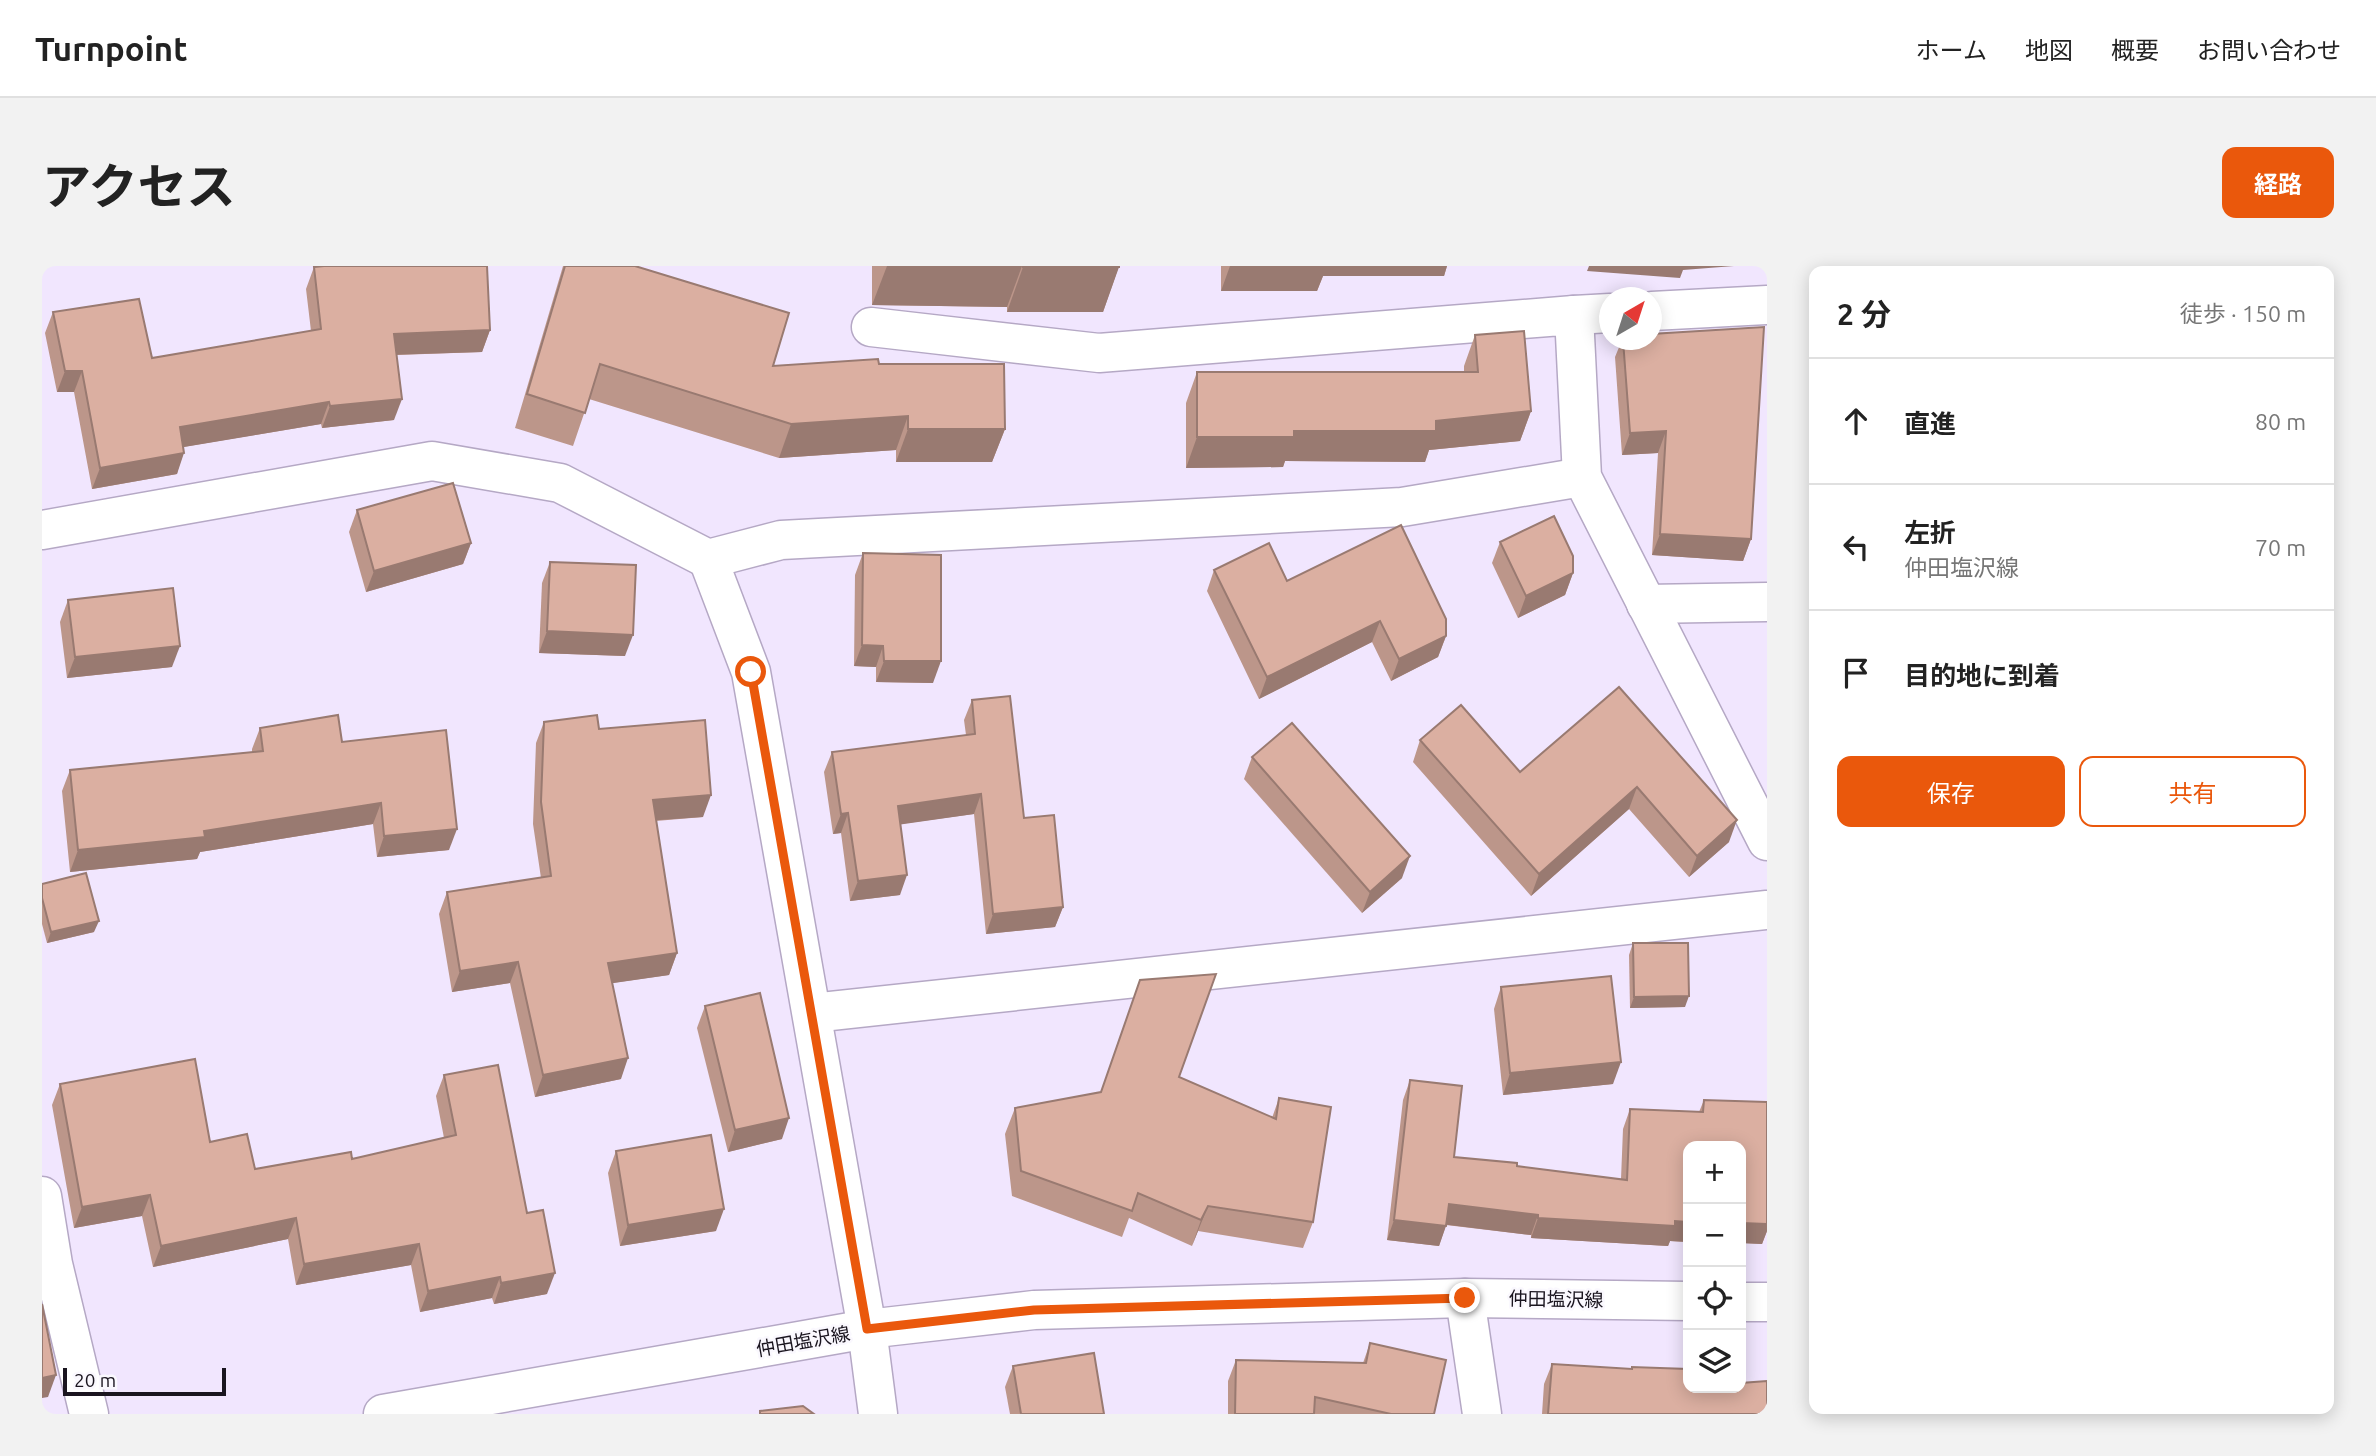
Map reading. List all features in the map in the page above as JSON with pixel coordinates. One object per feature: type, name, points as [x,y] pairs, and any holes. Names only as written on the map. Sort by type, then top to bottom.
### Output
[{"type":"street","points":[[1662,310],[1767,305]]},
{"type":"street","points":[[871,327],[1099,353],[1592,314],[1582,477],[1767,841]]},
{"type":"street","points":[[42,530],[432,461],[560,483],[708,559],[781,540],[1402,507],[1582,477]]},
{"type":"street","points":[[708,559],[751,672],[867,1329],[878,1414]]},
{"type":"street","points":[[1646,604],[1767,602]]},
{"type":"street","points":[[812,1013],[1767,911]]},
{"type":"street","points":[[42,1196],[53,1264],[89,1414]]},
{"type":"street","points":[[1465,1298],[1482,1414]]},
{"type":"street","name":"仲田塩沢線","points":[[383,1414],[867,1329],[1034,1310],[1465,1298],[1683,1301]]},
{"type":"street","points":[[1746,1302],[1767,1302]]},
{"type":"building","points":[[487,266],[490,330],[394,334],[402,399],[330,406],[329,402],[180,427],[184,453],[100,468],[82,371],[65,371],[53,312],[139,299],[152,358],[321,329],[314,267]]},
{"type":"building","points":[[565,266],[635,266],[789,313],[773,366],[878,359],[879,364],[1004,364],[1005,429],[908,429],[908,416],[791,424],[600,364],[585,413],[527,394]]},
{"type":"building","points":[[1119,266],[1119,267],[1023,267]]},
{"type":"building","points":[[1764,327],[1751,539],[1660,534],[1666,431],[1630,433],[1624,350],[1662,350],[1662,333]]},
{"type":"building","points":[[1524,331],[1531,411],[1436,421],[1436,431],[1294,431],[1294,437],[1197,437],[1197,372],[1478,372],[1475,335]]},
{"type":"building","points":[[453,483],[471,543],[374,571],[357,510]]},
{"type":"building","points":[[1554,516],[1573,556],[1573,573],[1526,596],[1500,542]]},
{"type":"building","points":[[1401,525],[1446,619],[1446,636],[1399,659],[1380,621],[1267,677],[1214,570],[1269,543],[1287,581]]},
{"type":"building","points":[[863,553],[941,555],[941,661],[884,661],[883,646],[862,645]]},
{"type":"building","points":[[550,562],[636,565],[633,635],[547,631]]},
{"type":"building","points":[[173,588],[180,646],[75,657],[68,600]]},
{"type":"building","points":[[1619,687],[1737,820],[1697,856],[1637,787],[1539,874],[1420,740],[1461,705],[1520,772]]},
{"type":"building","points":[[1010,696],[1024,818],[1054,815],[1063,907],[993,914],[981,794],[898,806],[907,875],[858,881],[848,813],[841,814],[832,752],[975,734],[972,700]]},
{"type":"building","points":[[338,715],[342,742],[446,730],[457,829],[384,836],[381,803],[204,831],[205,837],[78,850],[70,770],[263,751],[260,728]]},
{"type":"building","points":[[597,715],[599,729],[705,720],[711,795],[653,800],[677,953],[608,963],[628,1058],[543,1075],[518,962],[460,971],[447,892],[551,876],[541,802],[544,722]]},
{"type":"building","points":[[1292,723],[1410,856],[1370,892],[1252,757]]},
{"type":"building","points":[[86,873],[99,921],[51,932],[42,898],[42,884]]},
{"type":"building","points":[[1633,943],[1688,943],[1689,996],[1634,997]]},
{"type":"building","points":[[1216,974],[1179,1077],[1276,1119],[1279,1098],[1331,1107],[1313,1222],[1208,1206],[1201,1220],[1138,1193],[1132,1211],[1021,1171],[1015,1108],[1101,1092],[1140,980]]},
{"type":"building","points":[[1611,976],[1621,1062],[1510,1073],[1501,987]]},
{"type":"building","points":[[760,993],[789,1118],[735,1130],[705,1006]]},
{"type":"building","points":[[195,1059],[210,1142],[247,1134],[255,1169],[351,1152],[352,1159],[456,1135],[444,1075],[498,1065],[527,1213],[543,1210],[555,1273],[501,1283],[500,1277],[428,1291],[419,1244],[304,1264],[296,1218],[161,1246],[150,1195],[82,1207],[60,1084]]},
{"type":"building","points":[[1410,1080],[1462,1086],[1454,1157],[1517,1163],[1517,1166],[1627,1180],[1630,1109],[1703,1112],[1704,1100],[1767,1102],[1767,1224],[1746,1223],[1746,1141],[1683,1141],[1683,1222],[1675,1221],[1675,1226],[1538,1218],[1538,1215],[1449,1204],[1446,1226],[1394,1220]]},
{"type":"building","points":[[711,1135],[724,1209],[628,1225],[616,1151]]},
{"type":"building","points":[[42,1304],[56,1375],[42,1378]]},
{"type":"building","points":[[1370,1343],[1446,1360],[1434,1414],[1391,1414],[1315,1397],[1314,1414],[1235,1414],[1236,1360],[1366,1363]]},
{"type":"building","points":[[1094,1353],[1104,1414],[1021,1414],[1013,1366]]},
{"type":"building","points":[[1552,1364],[1683,1369],[1683,1393],[1746,1393],[1746,1383],[1767,1381],[1767,1414],[1548,1414]]},
{"type":"building","points":[[803,1406],[814,1414],[760,1414],[760,1411]]},
{"type":"route","points":[[751,672],[867,1329],[1034,1310],[1465,1298]]}]
